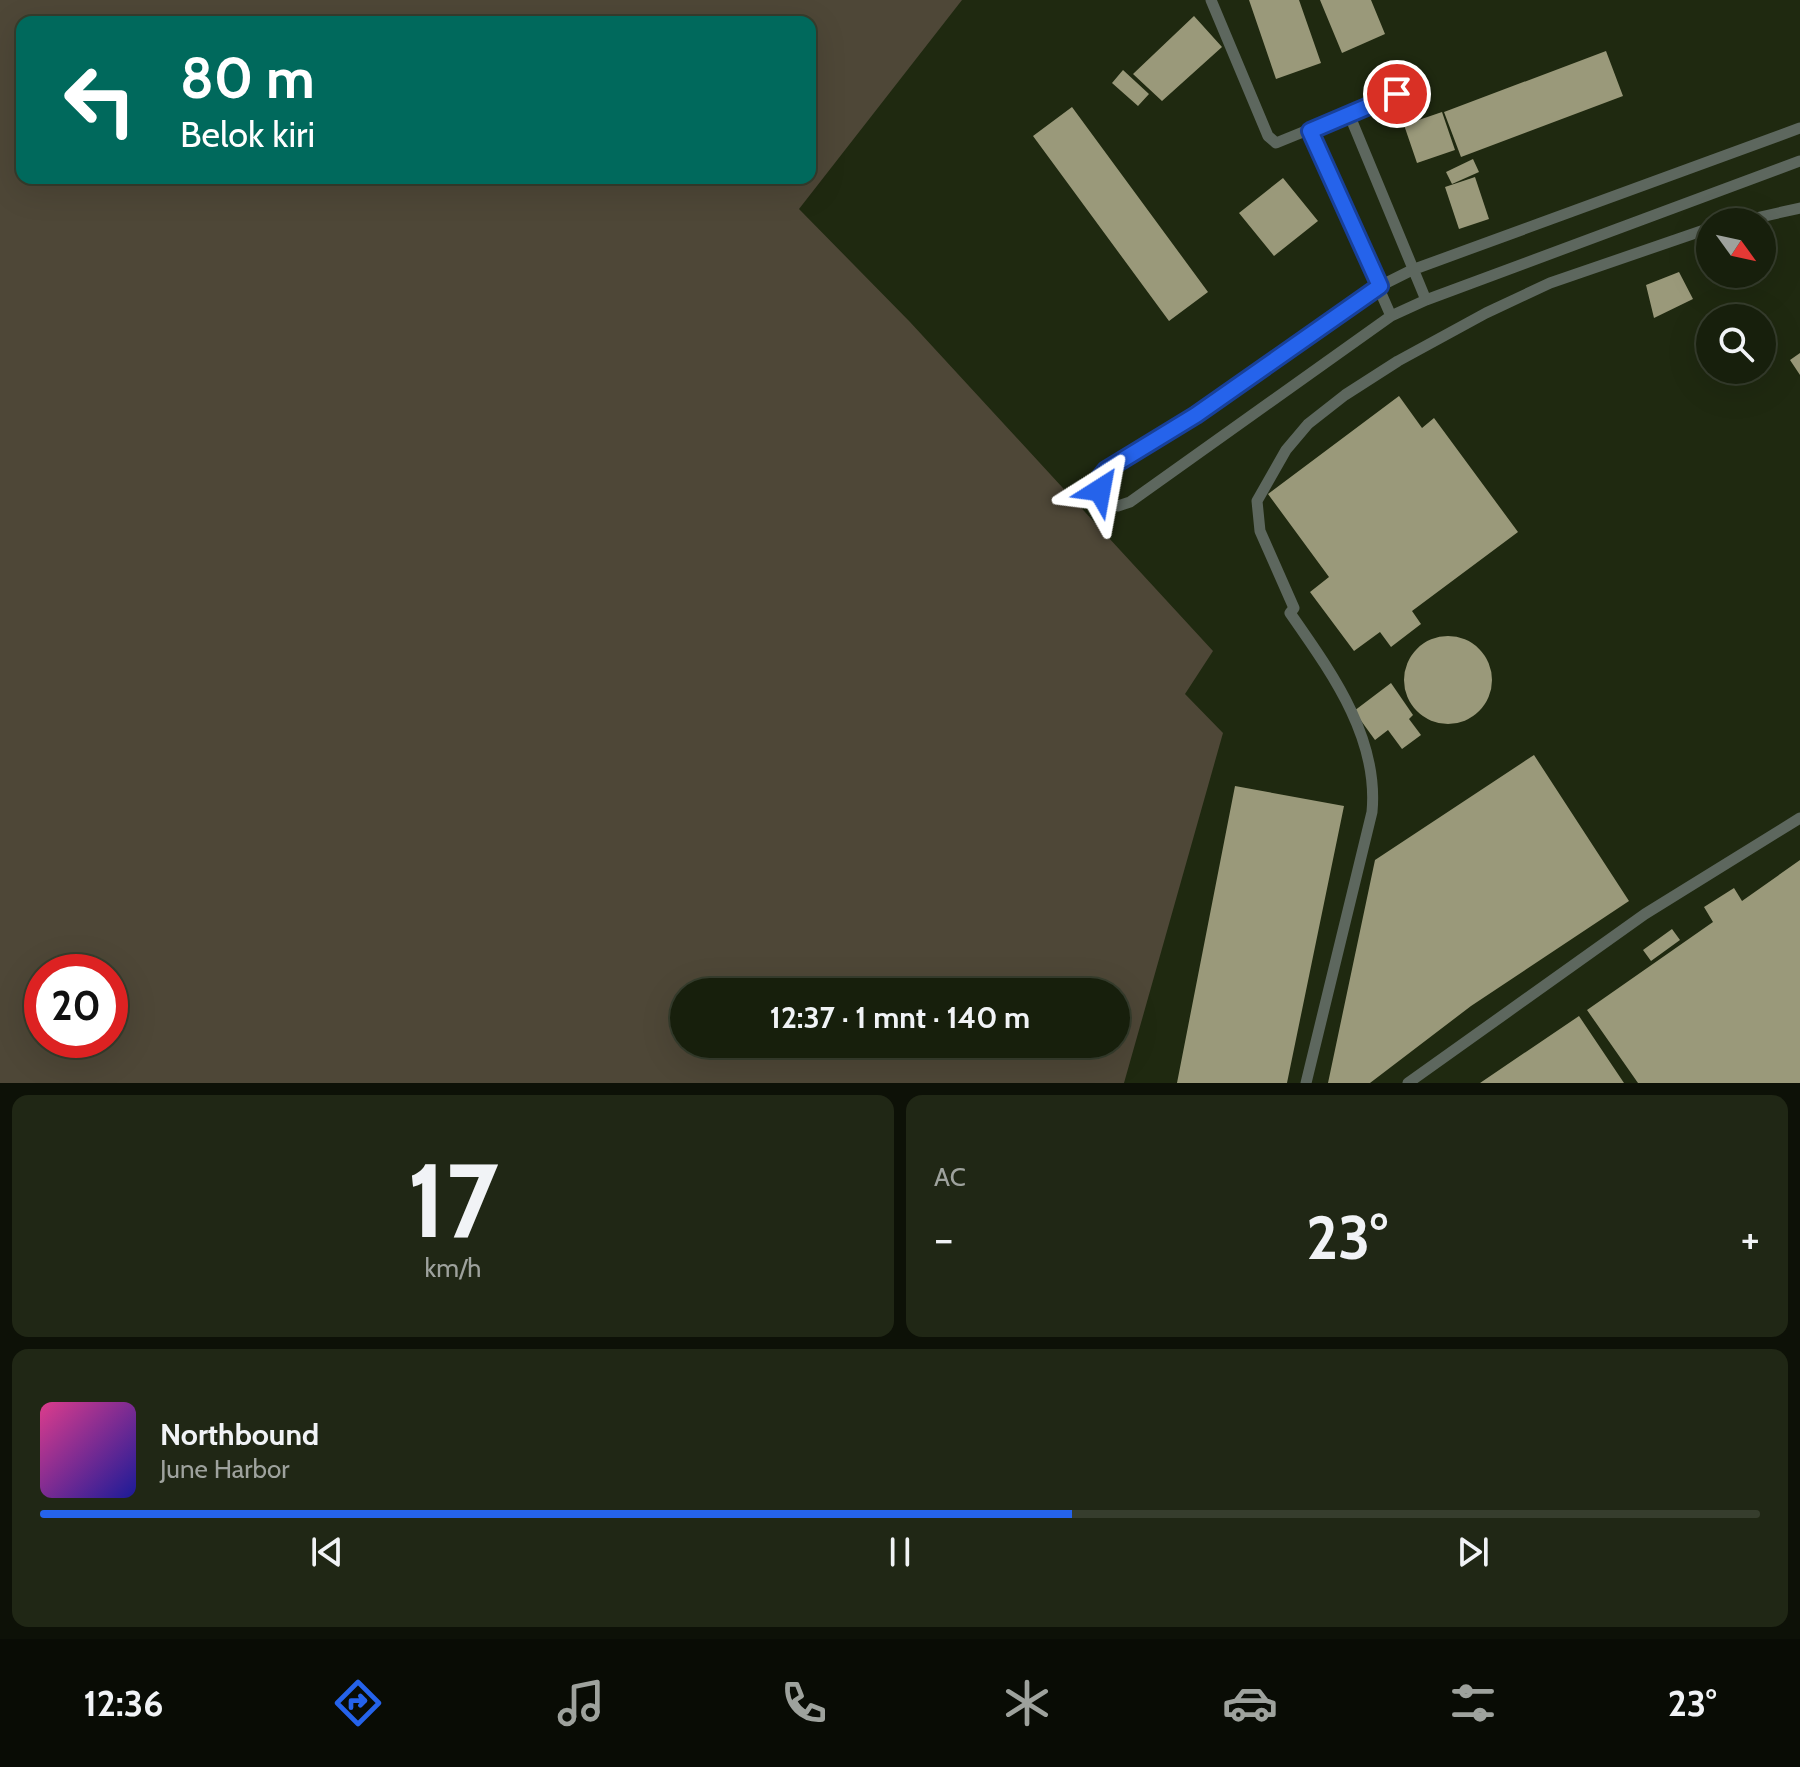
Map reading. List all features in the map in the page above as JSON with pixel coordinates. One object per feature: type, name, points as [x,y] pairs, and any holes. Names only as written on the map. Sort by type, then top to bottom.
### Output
[{"type":"lane","points":[[1211,0],[1268,136],[1279,143],[1421,84]]},
{"type":"lane","points":[[1349,114],[1426,300]]},
{"type":"lane","points":[[1800,128],[1412,270],[1380,286],[1196,415],[1106,470],[1098,480],[1100,490],[1108,501],[1118,506],[1130,502],[1391,316],[1426,300],[1800,161]]},
{"type":"lane","points":[[1310,131],[1391,316]]},
{"type":"lane","points":[[1776,213],[1800,208]]},
{"type":"lane","points":[[1306,1083],[1372,812],[1375,786],[1355,719],[1334,678],[1290,613],[1294,608],[1260,531],[1257,501],[1286,450],[1308,424],[1345,395],[1398,361],[1444,334],[1550,283],[1696,233]]},
{"type":"lane","points":[[1408,1083],[1645,914],[1800,818]]},
{"type":"shaded area","points":[[0,0],[962,0],[799,209],[910,322],[1213,651],[1185,694],[1223,733],[1124,1083],[0,1083]]},
{"type":"building","points":[[1249,0],[1299,0],[1321,63],[1276,79]]},
{"type":"building","points":[[1320,0],[1371,0],[1385,34],[1342,53]]},
{"type":"building","points":[[1194,16],[1222,47],[1162,101],[1133,74]]},
{"type":"building","points":[[1606,51],[1623,96],[1461,157],[1444,112]]},
{"type":"building","points":[[1123,70],[1149,94],[1138,106],[1112,83]]},
{"type":"building","points":[[1072,107],[1208,292],[1169,321],[1033,136]]},
{"type":"building","points":[[1442,112],[1455,150],[1417,163],[1404,125]]},
{"type":"building","points":[[1473,159],[1479,172],[1452,184],[1446,172]]},
{"type":"building","points":[[1475,177],[1489,219],[1459,229],[1445,187]]},
{"type":"building","points":[[1283,178],[1318,221],[1274,256],[1239,213]]},
{"type":"building","points":[[1679,272],[1693,299],[1654,318],[1646,285]]},
{"type":"building","points":[[1800,353],[1800,375],[1790,360]]},
{"type":"building","points":[[1399,396],[1422,428],[1434,418],[1518,532],[1412,611],[1421,624],[1391,647],[1380,632],[1354,651],[1310,592],[1329,577],[1268,494]]},
{"type":"building","points":[[1448,636],[1465,640],[1479,649],[1488,663],[1492,680],[1488,697],[1479,711],[1465,720],[1448,724],[1431,720],[1417,711],[1408,697],[1404,680],[1408,663],[1417,649],[1431,640]]},
{"type":"building","points":[[1391,683],[1413,715],[1409,719],[1421,735],[1402,749],[1388,730],[1375,740],[1354,711]]},
{"type":"building","points":[[1534,755],[1629,901],[1471,1006],[1370,1083],[1328,1083],[1375,860]]},
{"type":"building","points":[[1235,786],[1344,806],[1287,1083],[1177,1083]]},
{"type":"building","points":[[1800,860],[1800,1083],[1638,1083],[1587,1010],[1713,922],[1704,907],[1734,888],[1742,901]]},
{"type":"building","points":[[1672,929],[1680,940],[1651,961],[1643,950]]},
{"type":"building","points":[[1579,1016],[1624,1083],[1480,1083]]},
{"type":"route","points":[[1100,490],[1098,480],[1106,470],[1196,415],[1380,286],[1310,131],[1397,94]]}]
